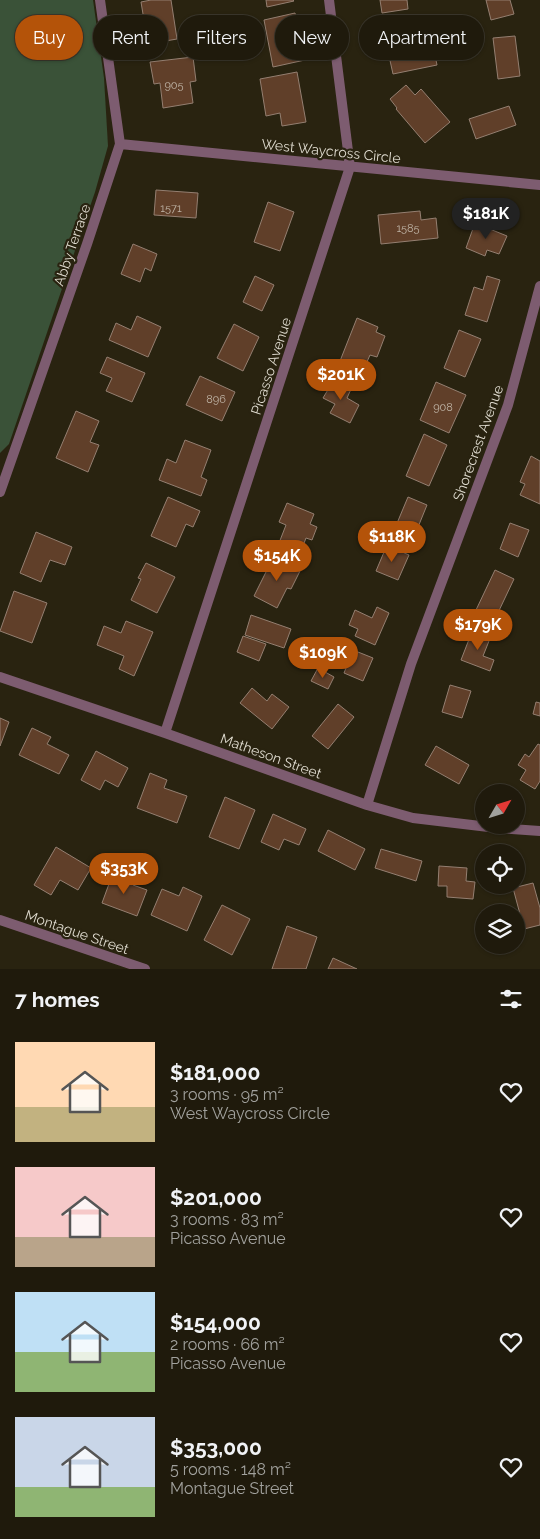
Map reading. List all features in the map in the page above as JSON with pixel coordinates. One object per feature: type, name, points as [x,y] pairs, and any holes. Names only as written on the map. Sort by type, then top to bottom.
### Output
[{"type":"street","name":"Abby Terrace","points":[[0,492],[3,473],[87,244],[120,144],[100,0]]},
{"type":"street","name":"Picasso Avenue","points":[[165,733],[350,167],[329,0]]},
{"type":"street","name":"West Waycross Circle","points":[[120,144],[540,185]]},
{"type":"street","name":"Shorecrest Avenue","points":[[367,805],[411,664],[508,405],[540,286]]},
{"type":"street","name":"Matheson Street","points":[[0,677],[367,805],[413,818],[540,831]]},
{"type":"street","name":"Montague Street","points":[[0,920],[145,969]]},
{"type":"green space","points":[[0,0],[93,0],[95,15],[93,15],[93,60],[101,60],[108,146],[95,192],[9,444],[0,453]]},
{"type":"building","points":[[171,0],[177,39],[168,41],[168,15],[143,15],[141,2]]},
{"type":"building","points":[[266,0],[293,0],[294,1],[267,7]]},
{"type":"building","points":[[380,0],[407,0],[408,9],[382,13]]},
{"type":"building","points":[[486,0],[510,0],[514,14],[491,20]]},
{"type":"building","points":[[275,18],[275,60],[305,60],[273,67],[265,20]]},
{"type":"building","points":[[515,36],[520,76],[498,79],[493,38]]},
{"type":"building","points":[[193,60],[196,81],[190,82],[193,103],[163,108],[160,83],[154,84],[150,62]]},
{"type":"building","points":[[390,60],[436,60],[437,65],[393,74]]},
{"type":"building","points":[[297,72],[306,122],[282,126],[280,113],[266,116],[260,79]]},
{"type":"building","points":[[406,85],[415,95],[421,89],[450,122],[425,143],[396,109],[390,99]]},
{"type":"building","points":[[509,106],[516,125],[476,139],[469,119]]},
{"type":"building","points":[[156,190],[198,193],[196,218],[154,215]]},
{"type":"building","points":[[268,202],[294,212],[280,251],[254,242]]},
{"type":"building","points":[[420,211],[421,220],[436,218],[438,238],[381,244],[378,215]]},
{"type":"building","points":[[475,223],[507,236],[499,254],[487,250],[485,256],[466,248]]},
{"type":"building","points":[[133,244],[157,254],[151,271],[145,268],[140,282],[121,274]]},
{"type":"building","points":[[255,276],[274,285],[262,311],[243,302]]},
{"type":"building","points":[[487,276],[500,280],[487,322],[465,315],[474,287],[483,290]]},
{"type":"building","points":[[137,316],[161,327],[148,357],[109,340],[116,323],[131,330]]},
{"type":"building","points":[[357,318],[378,327],[376,332],[385,336],[377,357],[370,355],[363,371],[340,361]]},
{"type":"building","points":[[234,324],[259,337],[243,371],[217,358]]},
{"type":"building","points":[[459,330],[481,339],[465,377],[444,368]]},
{"type":"building","points":[[107,357],[145,373],[132,402],[106,391],[112,378],[100,373]]},
{"type":"building","points":[[200,376],[235,392],[222,421],[186,405]]},
{"type":"building","points":[[335,378],[352,387],[347,398],[359,405],[350,423],[330,413],[335,404],[323,398]]},
{"type":"building","points":[[436,382],[466,395],[449,433],[420,420]]},
{"type":"building","points":[[76,411],[99,421],[90,442],[99,445],[88,472],[56,458]]},
{"type":"building","points":[[424,434],[447,445],[429,486],[406,476]]},
{"type":"building","points":[[185,440],[211,450],[201,477],[207,480],[201,496],[159,480],[167,459],[176,463]]},
{"type":"building","points":[[531,456],[540,461],[540,504],[520,495],[525,484],[520,482]]},
{"type":"building","points":[[168,497],[200,511],[193,527],[186,524],[176,547],[151,536]]},
{"type":"building","points":[[408,497],[427,505],[414,537],[395,528]]},
{"type":"building","points":[[287,503],[314,514],[310,524],[317,527],[312,540],[306,538],[301,551],[279,543],[286,525],[279,522]]},
{"type":"building","points":[[510,523],[529,530],[518,557],[500,549]]},
{"type":"building","points":[[36,532],[72,547],[65,565],[50,560],[41,582],[20,573]]},
{"type":"building","points":[[387,545],[409,555],[398,580],[376,571]]},
{"type":"building","points":[[274,556],[301,569],[291,589],[287,588],[277,608],[254,596]]},
{"type":"building","points":[[146,563],[175,577],[157,613],[131,600],[141,579],[138,578]]},
{"type":"building","points":[[495,570],[514,579],[495,619],[476,610]]},
{"type":"building","points":[[14,591],[47,603],[32,643],[0,631]]},
{"type":"building","points":[[377,607],[389,613],[375,645],[355,636],[358,629],[349,625],[355,610],[372,618]]},
{"type":"building","points":[[251,615],[291,629],[284,648],[245,635]]},
{"type":"building","points":[[126,621],[153,632],[134,676],[119,669],[124,656],[97,645],[104,626],[121,633]]},
{"type":"building","points":[[473,629],[491,636],[483,656],[494,660],[490,671],[461,660]]},
{"type":"building","points":[[243,636],[266,644],[259,661],[237,652]]},
{"type":"building","points":[[353,650],[373,658],[363,681],[344,673]]},
{"type":"building","points":[[318,668],[334,677],[328,689],[311,681]]},
{"type":"building","points":[[450,685],[471,691],[462,718],[442,712]]},
{"type":"building","points":[[252,688],[267,701],[272,694],[289,707],[272,729],[240,703]]},
{"type":"building","points":[[536,702],[540,703],[540,716],[533,714]]},
{"type":"building","points":[[338,704],[354,717],[328,749],[312,736]]},
{"type":"building","points":[[0,718],[9,722],[0,746]]},
{"type":"building","points":[[32,728],[51,737],[47,744],[69,755],[59,774],[19,755]]},
{"type":"building","points":[[538,744],[540,745],[540,781],[535,789],[520,780],[526,770],[518,765],[525,754],[529,757]]},
{"type":"building","points":[[436,746],[469,765],[459,784],[425,765]]},
{"type":"building","points":[[96,751],[128,768],[118,787],[105,780],[100,790],[81,780]]},
{"type":"building","points":[[150,773],[167,780],[164,788],[187,796],[177,823],[137,808]]},
{"type":"building","points":[[225,797],[255,810],[239,849],[209,837]]},
{"type":"building","points":[[273,814],[306,829],[299,845],[284,839],[279,850],[261,842]]},
{"type":"building","points":[[328,830],[365,849],[355,870],[318,851]]},
{"type":"building","points":[[56,847],[91,868],[78,890],[60,880],[51,895],[34,885]]},
{"type":"building","points":[[381,849],[422,861],[416,881],[375,868]]},
{"type":"building","points":[[439,866],[467,868],[466,881],[475,882],[473,899],[447,897],[447,886],[438,886]]},
{"type":"building","points":[[113,873],[134,880],[133,885],[147,890],[137,916],[102,903]]},
{"type":"building","points":[[533,883],[540,908],[540,925],[525,929],[525,904],[517,904],[515,894],[525,894],[525,885]]},
{"type":"building","points":[[183,887],[202,896],[187,931],[151,915],[162,889],[179,896]]},
{"type":"building","points":[[222,905],[250,919],[232,955],[204,940]]},
{"type":"building","points":[[287,926],[317,937],[306,969],[272,969]]},
{"type":"building","points":[[333,958],[357,969],[328,969]]}]
